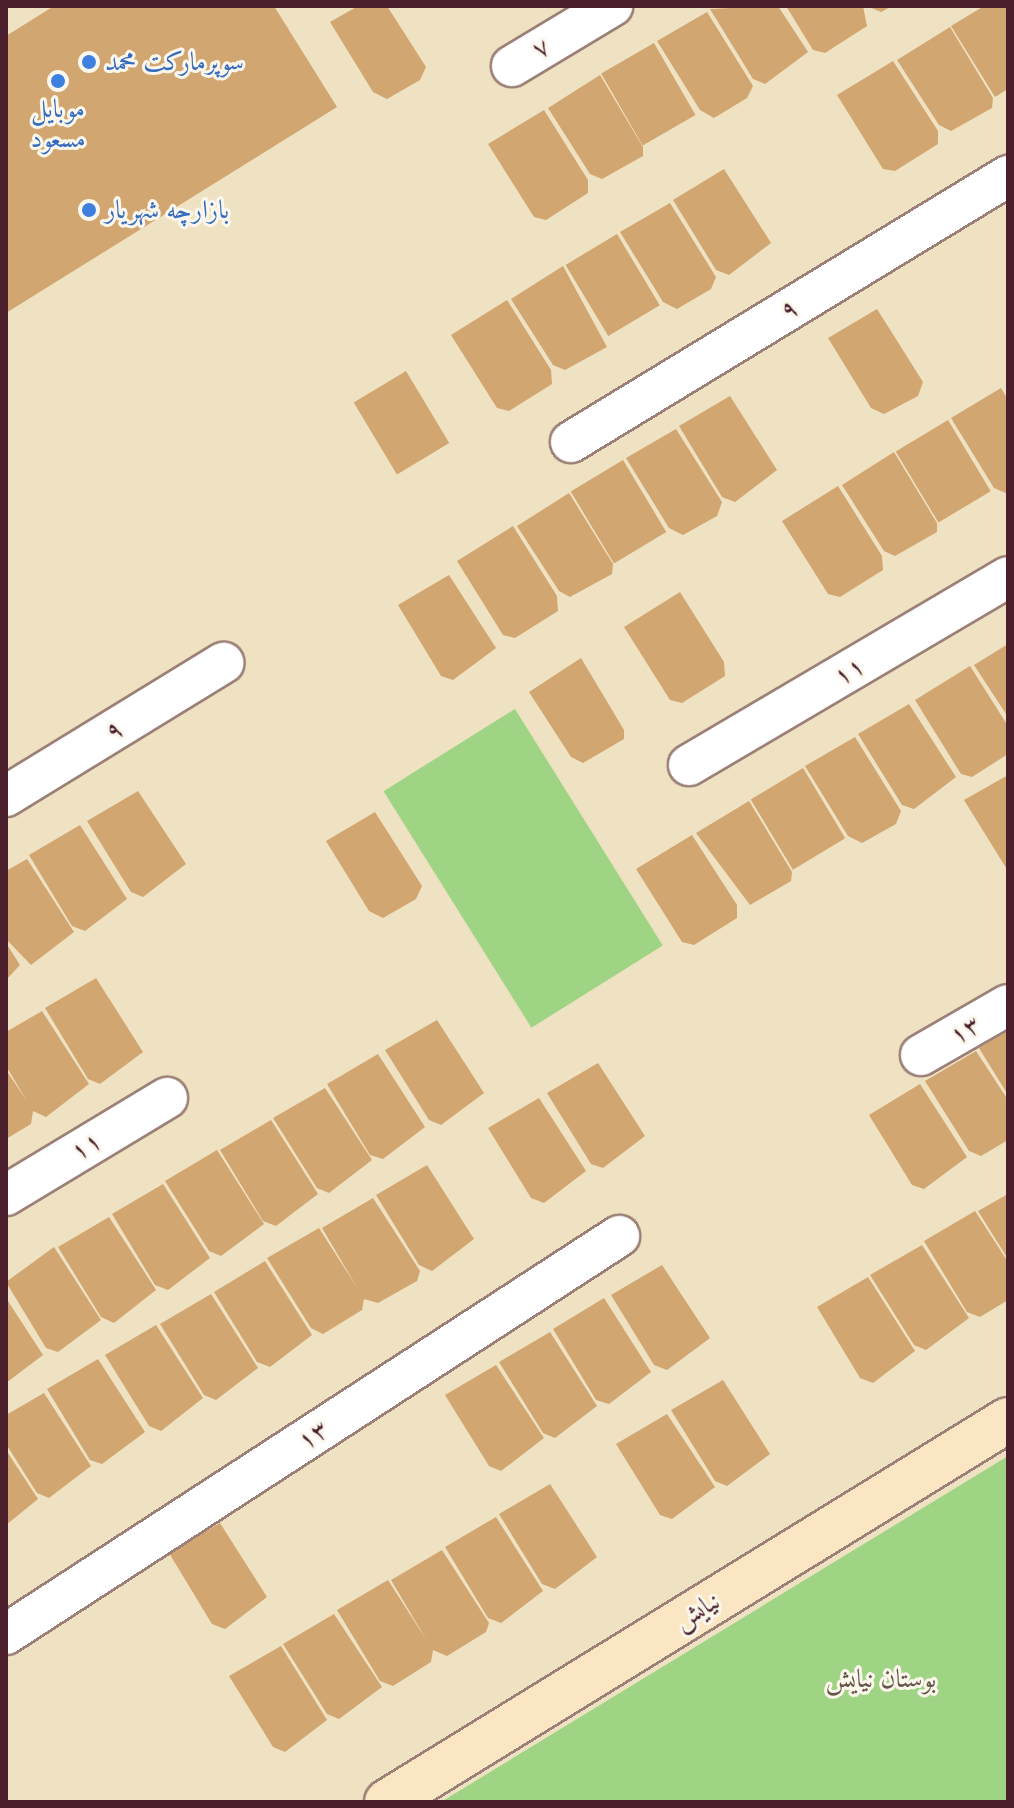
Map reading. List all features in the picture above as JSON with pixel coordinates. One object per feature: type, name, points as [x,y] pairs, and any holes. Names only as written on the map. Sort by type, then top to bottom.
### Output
[{"type":"street","name":"۷","points":[[512,66],[612,6]]},
{"type":"street","name":"۹","points":[[571,442],[1008,176]]},
{"type":"street","name":"۱۱","points":[[689,765],[1008,577]]},
{"type":"street","name":"۹","points":[[6,796],[223,663]]},
{"type":"street","name":"۱۳","points":[[921,1055],[1008,1005]]},
{"type":"street","name":"۱۱","points":[[6,1195],[167,1098]]},
{"type":"street","name":"۱۳","points":[[6,1634],[619,1236]]},
{"type":"street","name":"نیایش","points":[[387,1802],[1008,1420]]},
{"type":"green space","points":[[515,709],[663,946],[531,1028],[384,791]]},
{"type":"green space","name":"بوستان نیایش","points":[[1008,1456],[1008,1802],[441,1802]]},
{"type":"building","name":"بازارچه شهریار","points":[[54,6],[274,6],[337,107],[6,313],[6,36]]},
{"type":"building","points":[[358,6],[387,6],[426,67],[420,80],[387,99],[373,92],[330,22]]},
{"type":"building","points":[[778,6],[808,52],[765,84],[753,79],[710,9]]},
{"type":"building","points":[[786,6],[863,6],[867,26],[825,53],[813,50]]},
{"type":"building","points":[[867,6],[892,6],[881,12]]},
{"type":"building","points":[[984,6],[1008,6],[1008,89],[995,97],[951,26]]},
{"type":"building","points":[[707,12],[753,86],[747,98],[714,118],[700,110],[657,41]]},
{"type":"building","points":[[950,27],[993,98],[992,108],[951,131],[939,125],[897,60]]},
{"type":"building","points":[[654,43],[696,115],[643,145],[601,74]]},
{"type":"building","points":[[893,61],[938,131],[938,144],[895,171],[883,169],[837,95]]},
{"type":"building","points":[[600,75],[643,147],[643,156],[602,179],[590,174],[548,108]]},
{"type":"building","points":[[544,110],[588,180],[588,193],[546,220],[534,217],[488,144]]},
{"type":"building","points":[[724,169],[771,243],[729,275],[716,270],[673,200]]},
{"type":"building","points":[[670,203],[716,277],[711,289],[677,309],[663,302],[620,232]]},
{"type":"building","points":[[617,234],[660,305],[608,336],[566,265]]},
{"type":"building","points":[[563,266],[607,347],[565,370],[553,365],[511,299]]},
{"type":"building","points":[[507,300],[551,370],[552,384],[509,411],[497,408],[451,335]]},
{"type":"building","points":[[877,309],[923,382],[918,396],[884,414],[871,408],[828,338]]},
{"type":"building","points":[[406,371],[449,443],[397,474],[354,402]]},
{"type":"building","points":[[1001,388],[1008,400],[1008,494],[994,488],[951,418]]},
{"type":"building","points":[[730,396],[777,470],[735,502],[722,497],[679,426]]},
{"type":"building","points":[[948,420],[991,491],[938,523],[896,451]]},
{"type":"building","points":[[676,429],[722,502],[717,516],[683,535],[669,528],[626,458]]},
{"type":"building","points":[[894,452],[937,523],[937,532],[895,556],[884,551],[842,485]]},
{"type":"building","points":[[623,460],[666,532],[614,563],[571,491]]},
{"type":"building","points":[[838,486],[882,556],[883,570],[840,597],[828,594],[782,521]]},
{"type":"building","points":[[569,493],[613,564],[612,574],[570,597],[559,591],[517,526]]},
{"type":"building","points":[[513,526],[557,596],[558,611],[515,638],[503,635],[457,561]]},
{"type":"building","points":[[449,575],[496,648],[453,680],[441,676],[398,605]]},
{"type":"building","points":[[680,592],[724,662],[725,676],[682,703],[670,700],[624,627]]},
{"type":"building","points":[[1008,644],[1008,717],[974,665]]},
{"type":"building","points":[[581,658],[624,730],[624,739],[583,763],[571,757],[529,692]]},
{"type":"building","points":[[970,666],[1008,726],[1008,754],[972,777],[961,774],[915,700]]},
{"type":"building","points":[[909,704],[956,777],[914,809],[902,805],[858,734]]},
{"type":"building","points":[[855,737],[901,811],[896,824],[862,843],[848,836],[805,766]]},
{"type":"building","points":[[803,768],[845,838],[793,870],[751,799]]},
{"type":"building","points":[[1008,775],[1008,871],[964,800]]},
{"type":"building","points":[[138,791],[186,864],[143,897],[131,892],[87,821]]},
{"type":"building","points":[[749,801],[792,872],[791,881],[750,905],[696,833]]},
{"type":"building","points":[[375,812],[422,886],[416,899],[383,918],[369,911],[326,841]]},
{"type":"building","points":[[80,825],[127,899],[85,931],[72,926],[29,855]]},
{"type":"building","points":[[692,835],[737,905],[737,918],[694,945],[682,942],[636,869]]},
{"type":"building","points":[[27,859],[74,932],[31,965],[6,939],[6,871]]},
{"type":"building","points":[[6,943],[20,965],[6,980]]},
{"type":"building","points":[[96,978],[143,1052],[100,1084],[88,1079],[45,1008]]},
{"type":"building","points":[[42,1011],[89,1084],[46,1117],[33,1111],[31,1124],[6,1139],[6,1070],[27,1101],[6,1066],[6,1032]]},
{"type":"building","points":[[437,1020],[484,1093],[441,1125],[429,1120],[385,1050]]},
{"type":"building","points":[[1008,1031],[1008,1095],[979,1048]]},
{"type":"building","points":[[976,1051],[1008,1100],[1008,1140],[981,1156],[969,1151],[925,1081]]},
{"type":"building","points":[[378,1054],[425,1127],[383,1159],[370,1155],[327,1084]]},
{"type":"building","points":[[598,1063],[645,1136],[603,1168],[591,1164],[547,1093]]},
{"type":"building","points":[[920,1084],[967,1157],[924,1189],[912,1185],[869,1115]]},
{"type":"building","points":[[325,1088],[372,1160],[329,1193],[317,1188],[273,1118]]},
{"type":"building","points":[[539,1098],[586,1171],[544,1203],[531,1198],[488,1128]]},
{"type":"building","points":[[271,1120],[318,1194],[276,1226],[263,1221],[220,1150]]},
{"type":"building","points":[[217,1150],[264,1224],[221,1256],[209,1251],[165,1181]]},
{"type":"building","points":[[427,1165],[474,1239],[432,1271],[419,1265],[376,1195]]},
{"type":"building","points":[[163,1184],[210,1258],[168,1290],[155,1285],[112,1214]]},
{"type":"building","points":[[1008,1194],[1008,1259],[978,1211]]},
{"type":"building","points":[[373,1198],[420,1271],[417,1281],[378,1303],[364,1299],[362,1310],[323,1334],[311,1328],[267,1258],[319,1228],[358,1289],[322,1228]]},
{"type":"building","points":[[975,1211],[1008,1262],[1008,1300],[980,1317],[967,1312],[924,1241]]},
{"type":"building","points":[[109,1217],[156,1290],[114,1323],[101,1317],[58,1247]]},
{"type":"building","points":[[922,1245],[969,1318],[926,1350],[914,1345],[870,1275]]},
{"type":"building","points":[[54,1247],[101,1320],[58,1352],[46,1348],[6,1282]]},
{"type":"building","points":[[265,1261],[312,1335],[270,1367],[257,1362],[214,1292]]},
{"type":"building","points":[[662,1265],[710,1338],[667,1370],[654,1365],[611,1295]]},
{"type":"building","points":[[868,1277],[915,1351],[873,1383],[860,1378],[817,1307]]},
{"type":"building","points":[[211,1294],[258,1368],[216,1400],[204,1395],[160,1324]]},
{"type":"building","points":[[6,1298],[43,1355],[6,1383]]},
{"type":"building","points":[[604,1298],[651,1372],[609,1404],[596,1400],[553,1329]]},
{"type":"building","points":[[156,1325],[203,1398],[161,1431],[149,1426],[105,1355]]},
{"type":"building","points":[[550,1332],[597,1406],[555,1438],[543,1433],[499,1362]]},
{"type":"building","points":[[98,1359],[145,1432],[102,1464],[90,1460],[47,1389]]},
{"type":"building","points":[[496,1365],[544,1438],[501,1471],[489,1466],[445,1395]]},
{"type":"building","points":[[723,1380],[770,1454],[727,1486],[715,1481],[671,1410]]},
{"type":"building","points":[[44,1393],[91,1466],[49,1498],[37,1493],[6,1444],[6,1415]]},
{"type":"building","points":[[667,1414],[715,1487],[672,1519],[660,1515],[616,1444]]},
{"type":"building","points":[[6,1450],[38,1499],[6,1525]]},
{"type":"building","points":[[550,1484],[597,1557],[555,1589],[542,1584],[499,1514]]},
{"type":"building","points":[[496,1517],[543,1591],[501,1623],[488,1618],[445,1547]]},
{"type":"building","points":[[220,1523],[267,1597],[225,1629],[212,1624],[169,1553]]},
{"type":"building","points":[[442,1550],[489,1623],[486,1632],[447,1656],[433,1650],[431,1662],[393,1686],[380,1681],[337,1610],[388,1580],[427,1641],[391,1580]]},
{"type":"building","points":[[334,1614],[382,1687],[339,1719],[327,1714],[283,1644]]},
{"type":"building","points":[[281,1646],[327,1720],[285,1752],[273,1747],[229,1676]]},
{"type":"place","name":"سوپرمارکت محمد","points":[[89,62]]},
{"type":"place","name":"موبایل مسعود","points":[[58,81]]},
{"type":"place","name":"بازارچه شهریار","points":[[89,210]]}]
